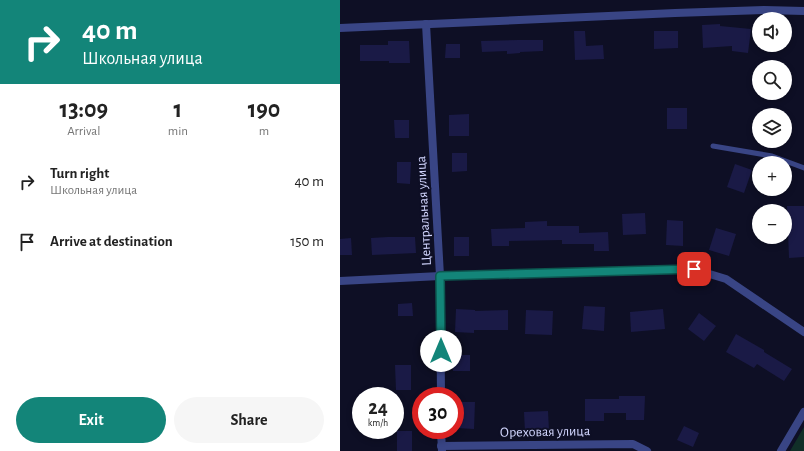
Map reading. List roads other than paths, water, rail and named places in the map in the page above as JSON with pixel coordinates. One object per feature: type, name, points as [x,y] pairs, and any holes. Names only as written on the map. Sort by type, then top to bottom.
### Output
[{"type":"street","points":[[340,28],[720,11],[804,11]]},
{"type":"street","name":"Центральная улица","points":[[426,24],[440,276],[441,387]]},
{"type":"street","points":[[340,281],[440,276],[694,269],[726,279],[804,332]]},
{"type":"street","points":[[781,451],[804,412]]},
{"type":"street","name":"Ореховая улица","points":[[441,449],[632,444],[647,451]]},
{"type":"lane","points":[[713,146],[772,156],[804,168]]}]
